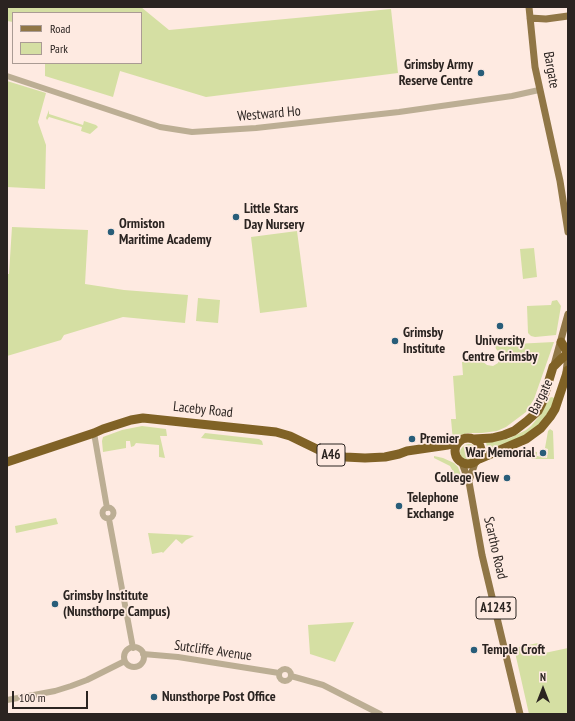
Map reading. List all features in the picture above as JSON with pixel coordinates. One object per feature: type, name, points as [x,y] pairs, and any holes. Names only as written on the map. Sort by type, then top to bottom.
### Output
[{"type":"highway","points":[[560,342],[568,354]]},
{"type":"highway","name":"A46","points":[[553,368],[568,354]]},
{"type":"highway","name":"Bargate","points":[[474,439],[492,438],[514,431],[538,411],[546,392],[553,368]]},
{"type":"highway","name":"Bargate","points":[[477,461],[513,446],[535,433],[550,417],[567,371]]},
{"type":"highway","points":[[546,392],[559,396]]},
{"type":"highway","name":"Laceby Road","points":[[7,462],[94,433],[103,428],[144,418],[276,432],[290,436],[325,453],[345,457],[370,458],[459,442]]},
{"type":"highway","name":"A46","points":[[459,442],[465,439],[474,439]]},
{"type":"highway","points":[[459,442],[456,447],[456,456],[462,463],[468,464],[477,461],[481,455],[481,448],[474,439]]},
{"type":"highway","name":"Laceby Road","points":[[399,454],[410,455],[433,451],[443,451],[456,456]]},
{"type":"main road","name":"Bargate","points":[[529,7],[535,67],[560,180],[568,232]]},
{"type":"main road","points":[[530,18],[546,19],[568,16]]},
{"type":"main road","name":"Bargate","points":[[553,368],[568,314]]},
{"type":"main road","name":"Bargate","points":[[567,371],[568,354]]},
{"type":"main road","name":"Scartho Road","points":[[469,482],[477,461]]},
{"type":"main road","name":"Scartho Road","points":[[462,463],[469,482],[482,555],[520,714]]},
{"type":"street","name":"Westward Ho","points":[[7,76],[160,127],[192,132],[256,128],[399,112],[512,96],[539,90]]},
{"type":"street","points":[[94,433],[107,508],[103,510],[102,515],[109,519],[133,648]]},
{"type":"street","points":[[133,648],[139,649],[143,654],[142,662],[136,667],[130,666],[124,658],[126,652],[133,648]]},
{"type":"street","name":"Sutcliffe Avenue","points":[[143,654],[178,657],[279,673],[279,678],[283,681],[288,680],[291,676],[323,685],[380,714]]},
{"type":"street","points":[[7,700],[55,691],[71,686],[87,680],[125,661]]},
{"type":"green space","points":[[7,7],[141,7],[169,30],[391,9],[398,73],[206,97],[120,71],[113,97],[45,76],[45,64],[142,64],[142,12],[12,12],[12,22],[7,21]]},
{"type":"green space","points":[[7,81],[46,93],[38,122],[46,145],[45,189],[7,187]]},
{"type":"green space","points":[[49,110],[49,114],[83,125],[84,121],[98,127],[90,134],[81,131],[82,127],[49,117],[47,120],[46,118]]},
{"type":"green space","points":[[12,227],[88,230],[85,284],[124,290],[188,295],[185,323],[123,317],[64,335],[61,340],[7,356],[7,274],[9,274]]},
{"type":"green space","points":[[297,231],[307,307],[260,313],[251,237]]},
{"type":"green space","points":[[534,248],[537,277],[523,279],[520,249]]},
{"type":"green space","points":[[198,298],[220,300],[218,323],[196,321]]},
{"type":"green space","points":[[557,300],[561,306],[556,335],[531,336],[528,333],[527,306],[551,305],[552,301]]},
{"type":"green space","points":[[554,342],[534,399],[526,412],[506,427],[497,431],[468,433],[460,435],[453,441],[451,419],[456,419],[453,376],[463,375],[462,362],[482,361],[487,365],[493,366],[498,363],[500,357],[495,345]]},
{"type":"green space","points":[[552,397],[556,399],[538,429],[488,453],[486,442],[508,439],[526,430],[541,414],[549,398]]},
{"type":"green space","points":[[142,426],[166,429],[167,436],[160,436],[165,458],[159,457],[159,445],[136,443],[131,447],[130,441],[126,441],[126,448],[103,452],[103,437],[122,430]]},
{"type":"green space","points":[[550,429],[553,431],[554,459],[532,459],[523,452],[527,450],[537,452],[537,456],[547,458],[548,449],[545,448],[548,431]]},
{"type":"green space","points":[[205,433],[259,439],[262,441],[263,445],[201,438]]},
{"type":"green space","points":[[469,444],[475,447],[478,453],[475,459],[469,462],[463,459],[460,453],[463,447]]},
{"type":"green space","points":[[434,456],[454,463],[458,467],[462,478],[456,477],[450,466],[434,458]]},
{"type":"green space","points":[[56,518],[58,524],[16,533],[15,526]]},
{"type":"green space","points":[[148,533],[194,536],[182,544],[176,539],[163,553],[152,554]]},
{"type":"green space","points":[[354,622],[335,662],[310,654],[308,625]]},
{"type":"green space","points":[[538,643],[540,654],[568,648],[568,714],[529,714],[514,648]]},
{"type":"place","name":"Grimsby Army Reserve Centre","points":[[481,73]]},
{"type":"place","name":"Little Stars Day Nursery","points":[[236,217]]},
{"type":"place","name":"Ormiston Maritime Academy","points":[[111,232]]},
{"type":"place","name":"University Centre Grimsby","points":[[500,326]]},
{"type":"place","name":"Grimsby Institute","points":[[395,341]]},
{"type":"place","name":"Premier","points":[[412,439]]},
{"type":"place","name":"War Memorial","points":[[543,453]]},
{"type":"place","name":"College View","points":[[507,478]]},
{"type":"place","name":"Telephone Exchange","points":[[399,506]]},
{"type":"place","name":"Grimsby Institute (Nunsthorpe Campus)","points":[[55,604]]},
{"type":"place","name":"Temple Croft","points":[[474,650]]},
{"type":"place","name":"Nunsthorpe Post Office","points":[[154,697]]}]
